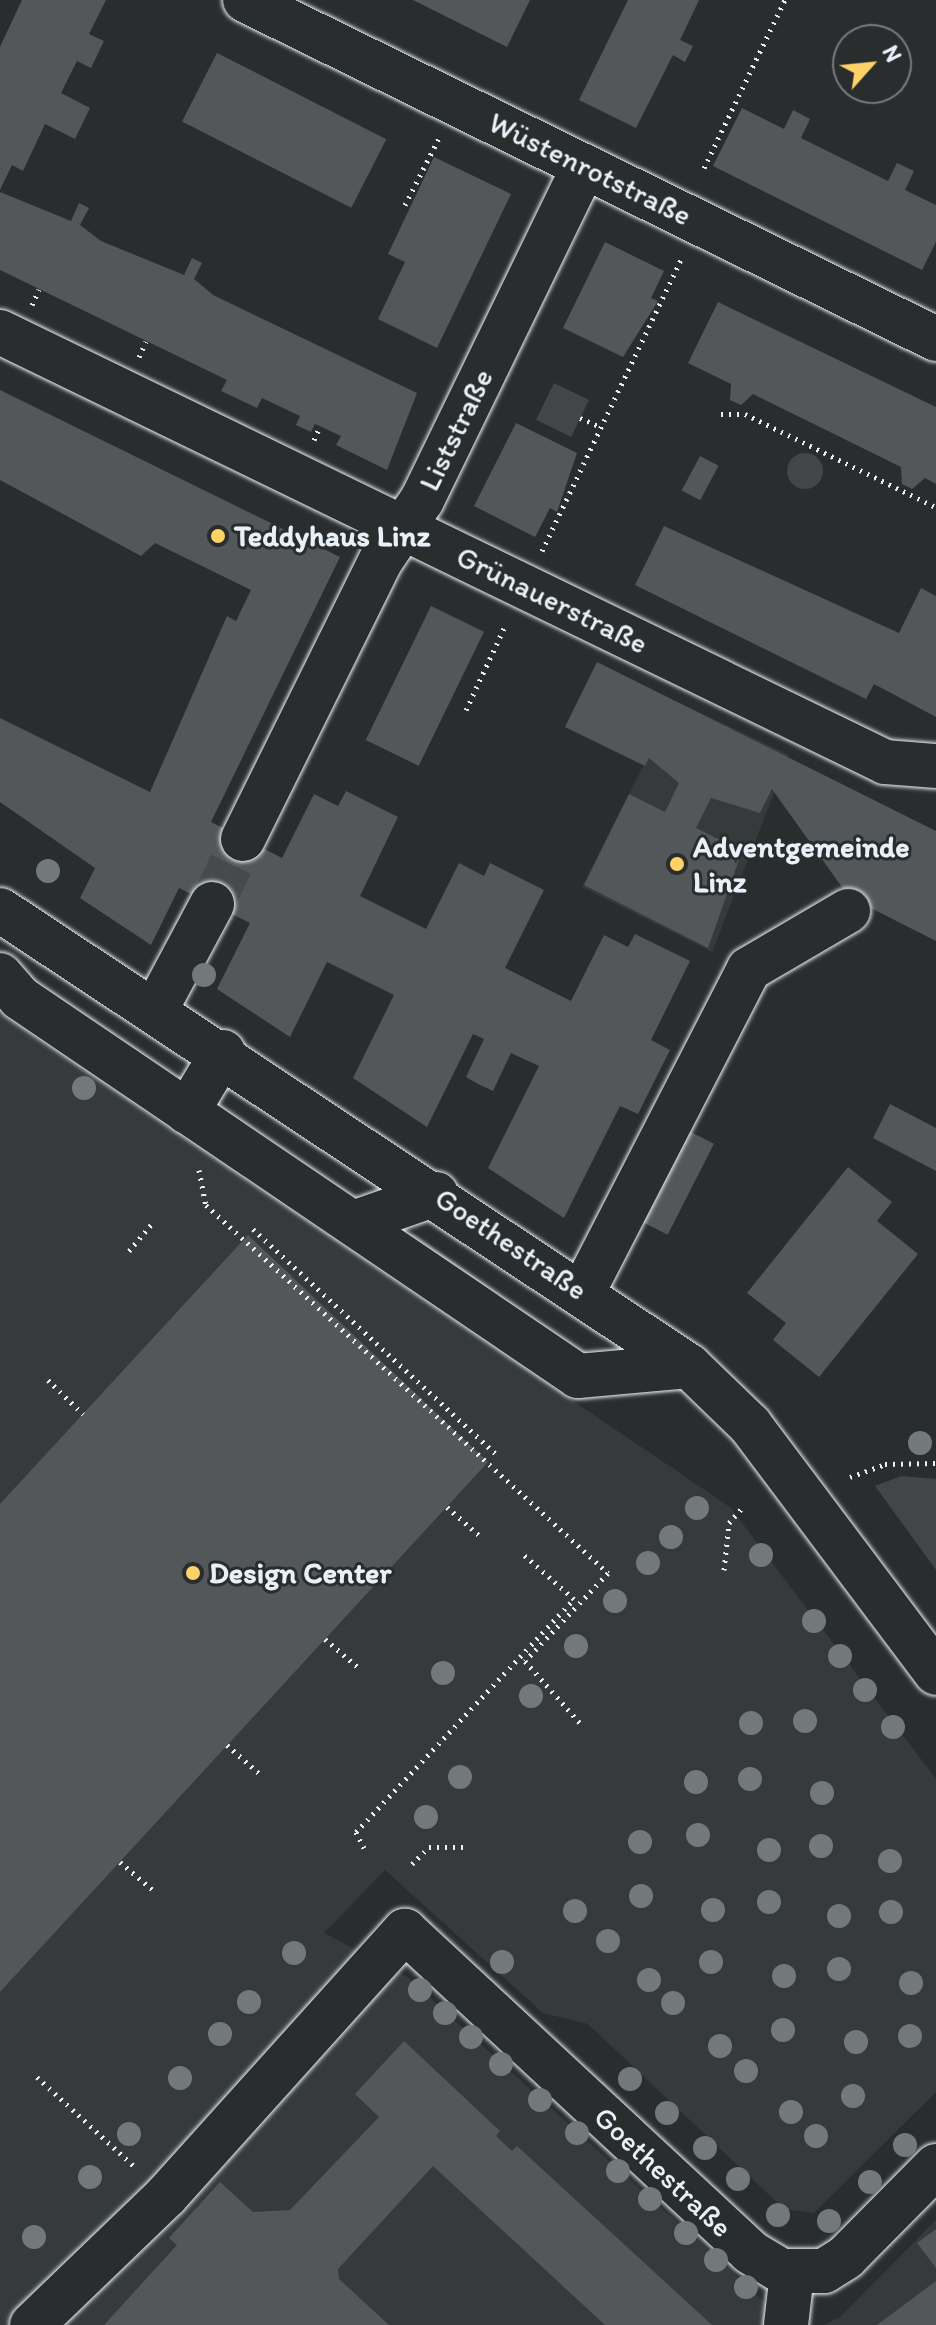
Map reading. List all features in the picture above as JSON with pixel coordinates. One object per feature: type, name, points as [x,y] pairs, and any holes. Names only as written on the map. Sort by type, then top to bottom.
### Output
[{"type":"street","name":"Wüstenrotstraße","points":[[245,0],[936,339]]},
{"type":"street","name":"Liststraße","points":[[249,828],[584,167]]},
{"type":"street","name":"Grünauerstraße","points":[[0,332],[885,762],[936,766]]},
{"type":"street","points":[[156,1009],[212,904]]},
{"type":"street","name":"Goethestraße","points":[[0,910],[223,1052],[689,1366],[750,1425],[936,1673]]},
{"type":"street","points":[[583,1292],[749,969],[848,911]]},
{"type":"street","points":[[0,975],[20,998],[578,1376],[689,1366]]},
{"type":"street","points":[[187,1112],[223,1052]]},
{"type":"street","points":[[353,1223],[436,1194]]},
{"type":"street","name":"Goethestraße","points":[[166,2196],[405,1931],[750,2252],[792,2273]]},
{"type":"street","points":[[786,2325],[792,2273],[824,2271],[846,2257],[936,2166]]},
{"type":"street","points":[[32,2325],[166,2196]]},
{"type":"path","points":[[704,168],[785,0]]},
{"type":"path","points":[[405,205],[444,129]]},
{"type":"path","points":[[535,565],[686,249]]},
{"type":"path","points":[[721,414],[745,414],[936,507]]},
{"type":"path","points":[[580,418],[601,427]]},
{"type":"path","points":[[466,710],[511,613]]},
{"type":"path","points":[[200,1159],[206,1205],[608,1573],[525,1661],[581,1724]]},
{"type":"path","points":[[129,1251],[152,1224]]},
{"type":"path","points":[[253,1229],[496,1454]]},
{"type":"path","points":[[48,1380],[83,1414]]},
{"type":"path","points":[[850,1477],[885,1464],[936,1463]]},
{"type":"path","points":[[447,1507],[480,1536]]},
{"type":"path","points":[[724,1570],[729,1523],[742,1508]]},
{"type":"path","points":[[364,1848],[356,1832],[574,1599],[522,1553]]},
{"type":"path","points":[[325,1639],[359,1668]]},
{"type":"path","points":[[227,1745],[260,1774]]},
{"type":"path","points":[[412,1864],[429,1847],[466,1847]]},
{"type":"path","points":[[120,1862],[153,1890]]},
{"type":"path","points":[[37,2077],[166,2196]]},
{"type":"shaded area","points":[[554,383],[589,400],[571,437],[536,420]]},
{"type":"shaded area","points":[[805,453],[818,458],[823,471],[818,484],[805,489],[792,484],[787,471],[792,458]]},
{"type":"shaded area","points":[[676,701],[789,755],[712,952],[582,887]]},
{"type":"shaded area","points":[[0,1014],[730,1507],[936,1779],[936,2092],[814,2213],[784,2209],[588,2024],[543,2013],[385,1870],[324,1933],[407,1977],[790,2325],[0,2325]]},
{"type":"shaded area","points":[[392,1231],[416,1235],[584,1355]]},
{"type":"shaded area","points":[[901,1476],[936,1479],[936,1570],[875,1486]]},
{"type":"shaded area","points":[[936,2220],[936,2325],[823,2325],[839,2318]]},
{"type":"building","points":[[22,0],[106,0],[89,34],[104,41],[91,68],[77,61],[61,93],[90,108],[75,139],[45,124],[23,171],[12,165],[0,190],[0,47]]},
{"type":"building","points":[[413,0],[530,0],[507,47]]},
{"type":"building","points":[[628,0],[699,0],[680,40],[693,46],[685,62],[673,55],[636,128],[579,100]]},
{"type":"building","points":[[217,53],[386,139],[351,208],[182,122]]},
{"type":"building","points":[[742,108],[784,129],[793,110],[810,119],[801,138],[888,181],[897,163],[914,171],[905,190],[936,205],[936,242],[922,270],[713,166]]},
{"type":"building","points":[[434,157],[511,194],[437,348],[378,319],[405,262],[388,254]]},
{"type":"building","points":[[0,192],[71,221],[79,203],[89,208],[80,225],[101,241],[184,275],[192,258],[202,263],[194,279],[213,295],[417,393],[387,470],[336,445],[341,436],[315,424],[311,432],[296,425],[300,416],[262,398],[257,408],[221,391],[227,380],[0,270]]},
{"type":"building","points":[[605,242],[664,271],[651,298],[658,301],[623,357],[563,328]]},
{"type":"building","points":[[718,302],[936,407],[936,484],[925,478],[912,489],[902,484],[901,467],[753,394],[741,405],[730,400],[731,384],[688,363]]},
{"type":"building","points":[[0,390],[340,557],[211,822],[282,858],[314,794],[338,806],[346,791],[398,817],[360,896],[426,929],[459,863],[484,876],[490,863],[544,890],[505,968],[571,1001],[604,935],[628,947],[635,934],[690,961],[651,1040],[670,1050],[638,1114],[620,1106],[564,1218],[488,1168],[539,1066],[511,1053],[493,1091],[478,1084],[466,1077],[484,1039],[473,1034],[427,1127],[353,1078],[394,995],[327,962],[290,1037],[217,989],[250,923],[179,888],[151,945],[80,898],[95,868],[0,802],[0,718],[150,792],[227,616],[236,621],[251,590],[155,543],[141,556],[0,480]]},
{"type":"building","points":[[516,423],[577,453],[557,512],[550,508],[535,537],[474,506]]},
{"type":"building","points":[[700,456],[719,466],[700,500],[682,490]]},
{"type":"building","points":[[664,526],[899,633],[921,588],[936,596],[936,717],[874,684],[866,699],[635,585]]},
{"type":"building","points":[[431,606],[484,632],[419,766],[366,740]]},
{"type":"building","points":[[597,662],[936,831],[936,941],[849,897],[772,789],[760,813],[711,798],[696,828],[742,851],[708,948],[584,885],[629,794],[665,812],[679,783],[649,758],[645,766],[565,727]]},
{"type":"building","points":[[890,1104],[936,1128],[936,1171],[873,1138]]},
{"type":"building","points":[[681,1127],[714,1144],[668,1235],[635,1218]]},
{"type":"building","points":[[848,1167],[892,1202],[877,1221],[918,1254],[819,1377],[773,1340],[786,1323],[747,1293]]},
{"type":"building","name":"Design Center","points":[[248,1235],[488,1462],[0,1992],[0,1504]]},
{"type":"building","points":[[404,2041],[500,2131],[496,2136],[512,2151],[517,2146],[712,2325],[605,2325],[433,2166],[338,2269],[339,2279],[389,2325],[104,2325],[177,2245],[169,2238],[220,2182],[253,2212],[290,2210],[379,2117],[355,2094]]},
{"type":"building","points":[[936,2229],[936,2268],[917,2243]]},
{"type":"building","points":[[936,2281],[936,2325],[877,2325]]},
{"type":"tunnel","points":[[212,904],[243,839]]},
{"type":"place","name":"Teddyhaus Linz","points":[[218,536]]},
{"type":"place","name":"Adventgemeinde Linz","points":[[677,864]]},
{"type":"place","name":"Design Center","points":[[193,1573]]}]
